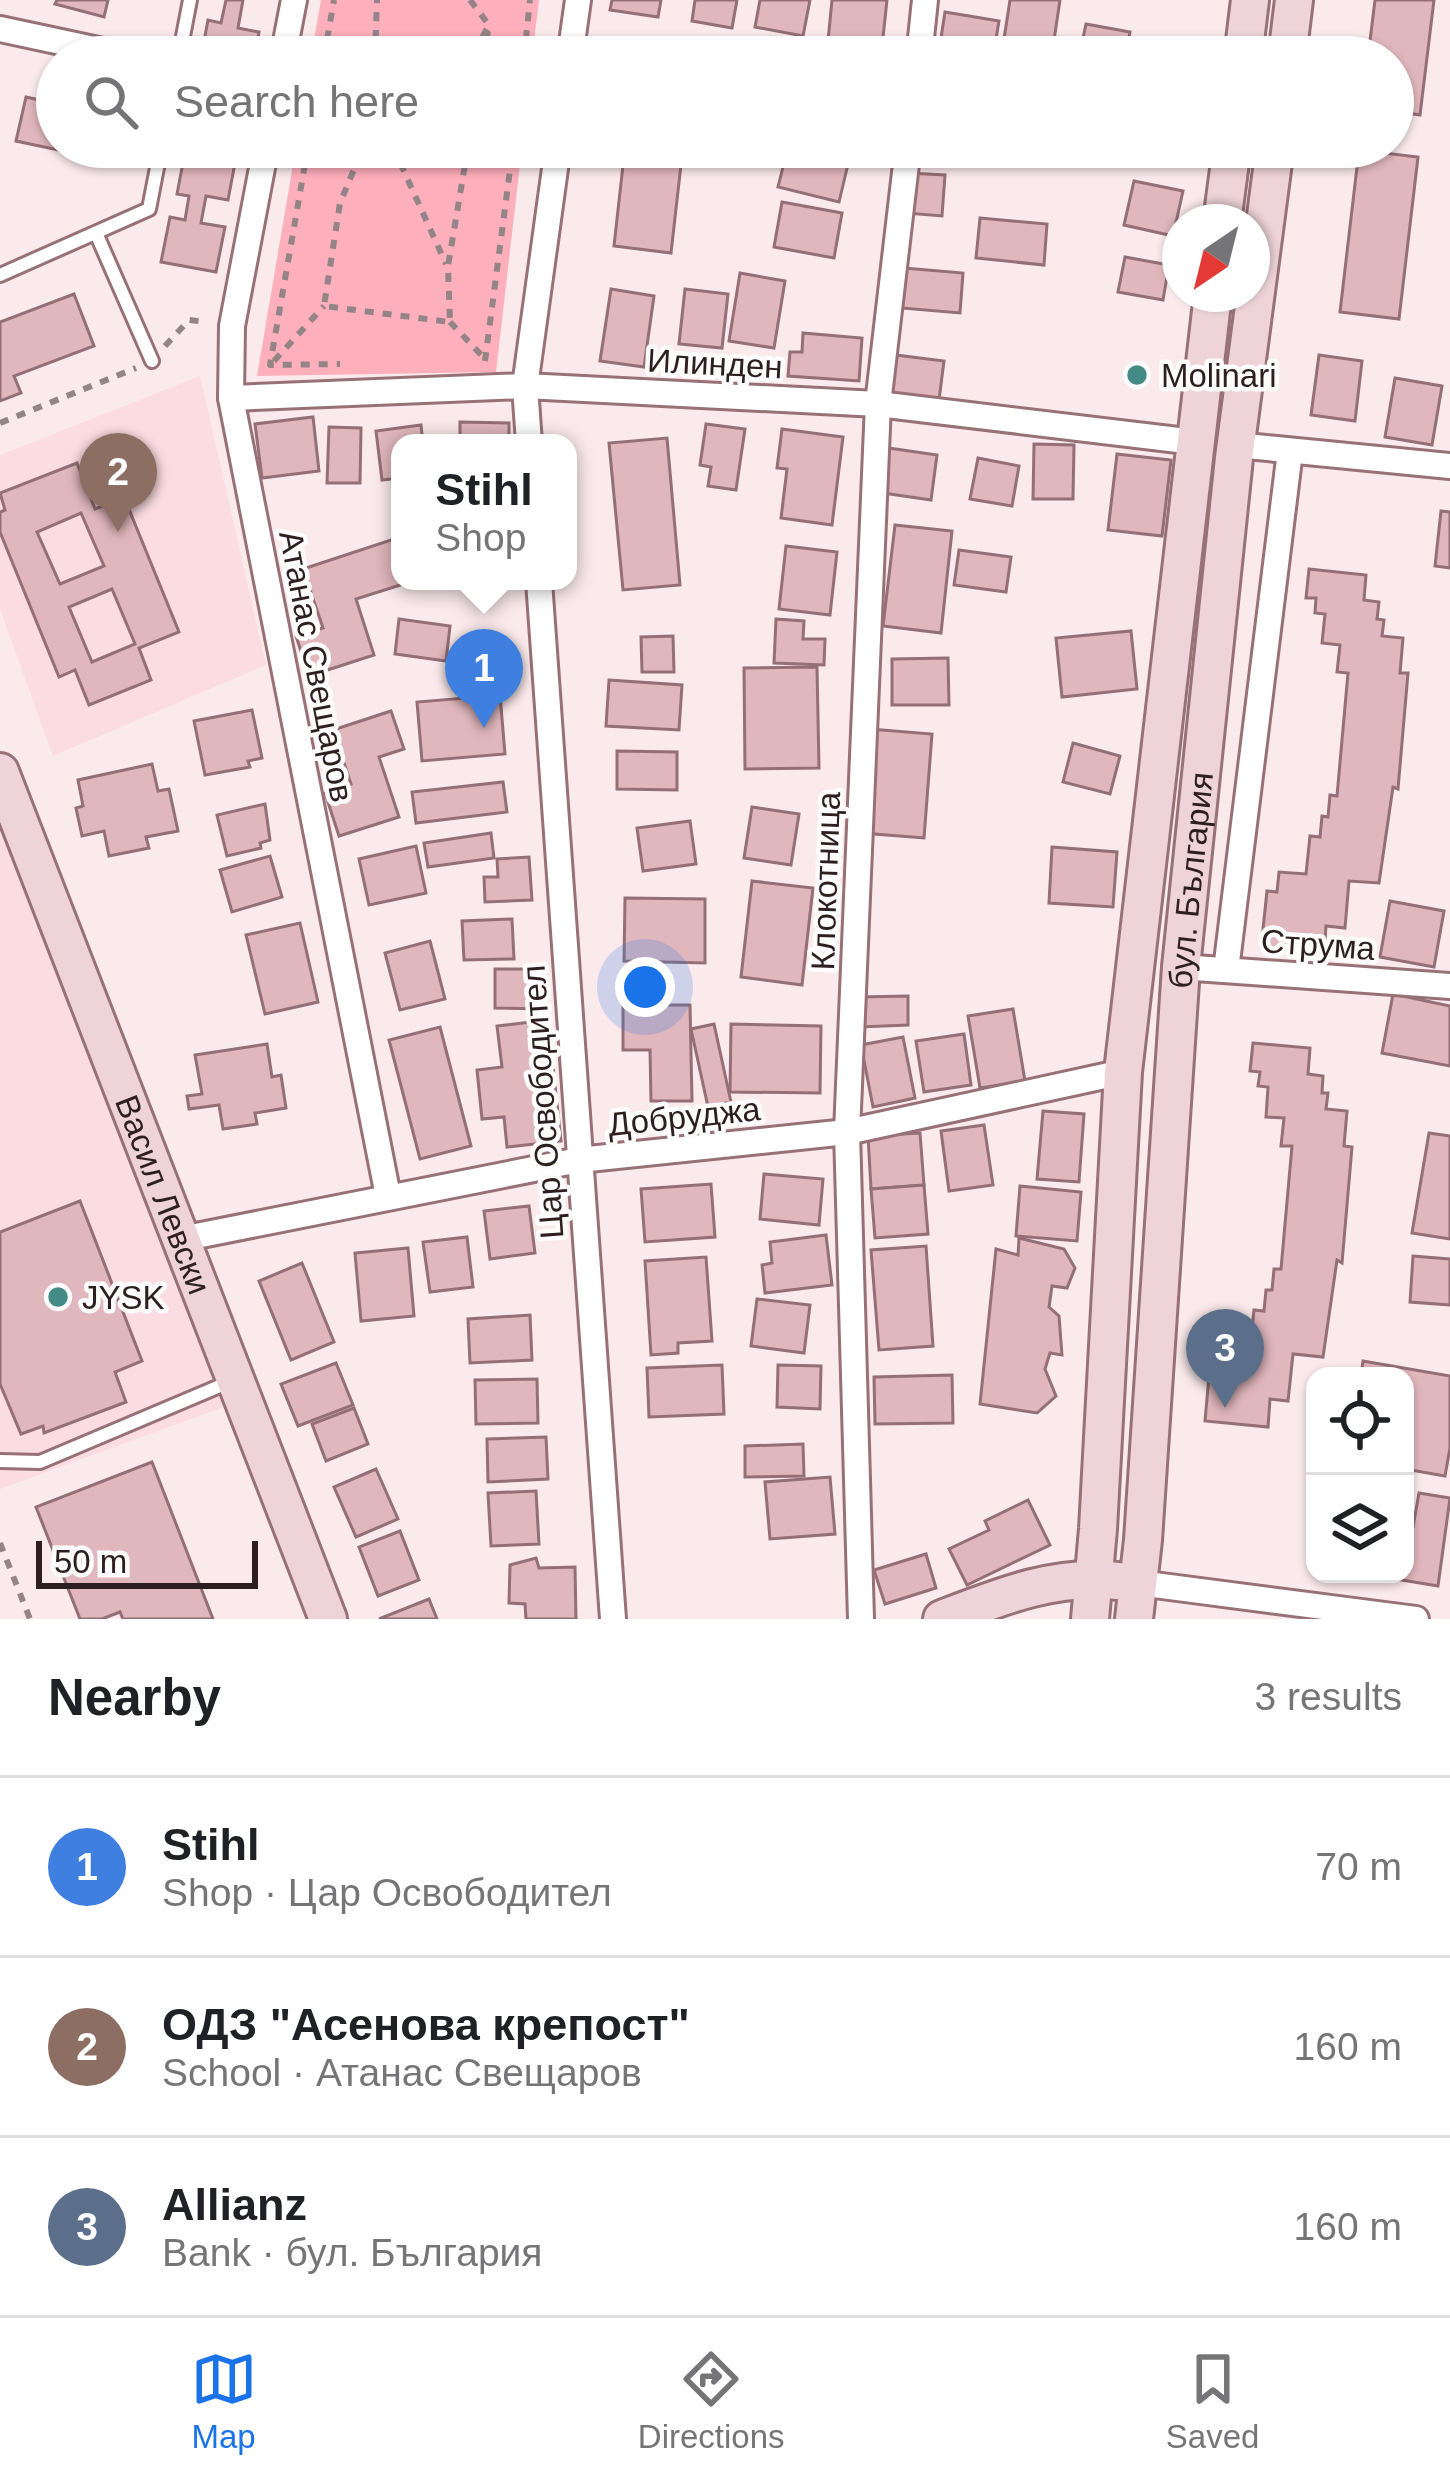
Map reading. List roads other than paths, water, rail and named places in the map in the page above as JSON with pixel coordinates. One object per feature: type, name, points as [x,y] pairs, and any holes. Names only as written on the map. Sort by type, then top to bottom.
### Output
[{"type":"main road","points":[[1246,36],[1250,0]]},
{"type":"main road","points":[[1290,36],[1294,0]]},
{"type":"main road","points":[[1224,204],[1229,168]]},
{"type":"main road","name":"бул. България","points":[[1137,1601],[1181,967],[1236,445],[1272,168]]},
{"type":"main road","name":"бул. България","points":[[1090,1619],[1124,1072],[1211,312]]},
{"type":"main road","name":"Васил Левски","points":[[0,772],[328,1619]]},
{"type":"main road","points":[[942,1619],[1023,1588],[1095,1579],[1137,1601]]},
{"type":"street","points":[[287,36],[294,0]]},
{"type":"street","points":[[573,36],[578,0]]},
{"type":"street","points":[[922,36],[926,0]]},
{"type":"street","points":[[0,29],[36,37]]},
{"type":"street","name":"Атанас Свещаров","points":[[262,168],[232,326],[230,398],[388,1196]]},
{"type":"street","points":[[528,434],[525,386],[555,168]]},
{"type":"street","name":"Клокотница","points":[[861,1619],[848,1132],[878,404],[906,168]]},
{"type":"street","name":"Илинден","points":[[230,398],[525,386],[878,404],[1195,442]]},
{"type":"street","points":[[1236,445],[1450,466]]},
{"type":"street","points":[[1226,970],[1290,451]]},
{"type":"street","name":"Цар Освободител","points":[[539,590],[613,1619]]},
{"type":"street","name":"Струма","points":[[1181,967],[1450,986]]},
{"type":"street","name":"Добруджа","points":[[181,1239],[579,1160],[848,1132],[1124,1072]]},
{"type":"street","points":[[1137,1601],[1416,1619]]},
{"type":"lane","points":[[183,36],[190,0]]},
{"type":"lane","points":[[0,274],[149,209],[157,168]]},
{"type":"lane","points":[[96,233],[152,361]]},
{"type":"lane","points":[[0,1461],[40,1462],[235,1379]]},
{"type":"place","name":"Molinari","points":[[1137,375]]},
{"type":"place","name":"ОДЗ \"Асенова крепост\"","points":[[118,532]]},
{"type":"place","name":"Stihl","points":[[484,728]]},
{"type":"place","name":"JYSK","points":[[58,1297]]},
{"type":"place","name":"Allianz","points":[[1225,1408]]}]
